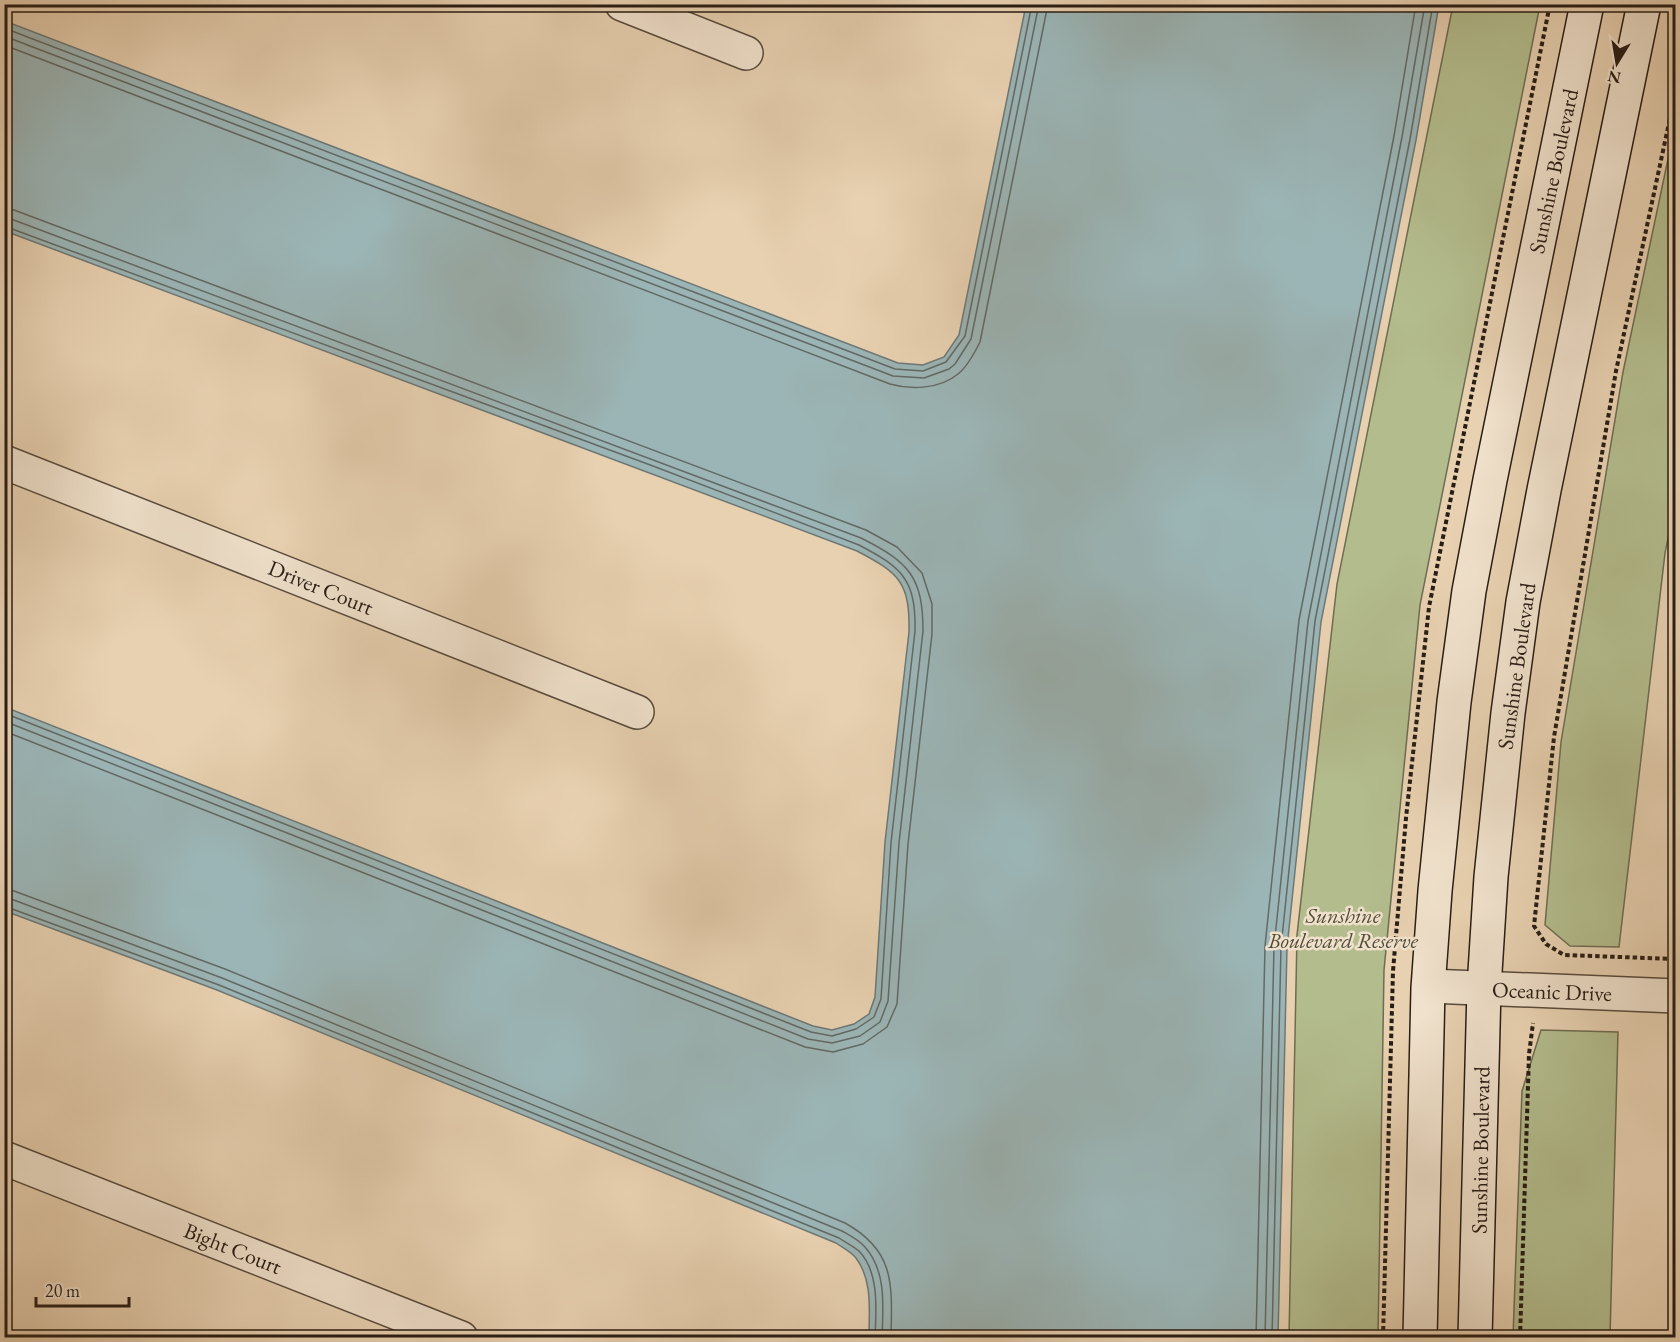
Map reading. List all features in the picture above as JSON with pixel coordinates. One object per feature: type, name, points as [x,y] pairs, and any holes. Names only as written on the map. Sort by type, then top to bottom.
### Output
[{"type":"main road","points":[[622,4],[746,53]]},
{"type":"main road","name":"Sunshine Boulevard","points":[[1420,1338],[1429,986],[1454,702],[1469,591],[1587,4]]},
{"type":"main road","name":"Sunshine Boulevard","points":[[1474,1338],[1484,988],[1491,877],[1508,713],[1523,602],[1546,478],[1644,4]]},
{"type":"main road","name":"Driver Court","points":[[4,462],[637,712]]},
{"type":"main road","name":"Oceanic Drive","points":[[1429,986],[1676,996]]},
{"type":"main road","name":"Bight Court","points":[[4,1158],[461,1338]]},
{"type":"path","points":[[1676,90],[1618,360],[1608,417],[1554,737],[1534,926],[1546,945],[1564,955],[1676,959]]},
{"type":"path","points":[[1520,1338],[1527,1102],[1533,1023]]},
{"type":"green space","name":"Sunshine Boulevard Reserve","points":[[1453,5],[1540,5],[1420,605],[1384,970],[1378,1337],[1289,1337],[1297,935],[1337,584]]},
{"type":"green space","points":[[1675,126],[1675,505],[1665,553],[1619,947],[1570,946],[1545,925],[1561,742],[1623,372]]},
{"type":"green space","points":[[1541,1030],[1618,1032],[1610,1337],[1513,1337],[1522,1091]]},
{"type":"water","points":[[1026,5],[1439,5],[1416,140],[1321,622],[1287,948],[1278,1337],[869,1337],[869,1296],[865,1276],[856,1258],[836,1243],[217,990],[5,911],[5,707],[813,1026],[832,1030],[854,1024],[869,1014],[875,997],[885,842],[909,615],[904,590],[899,581],[883,566],[857,551],[5,231],[5,21],[898,363],[923,365],[944,357],[959,335]]}]
